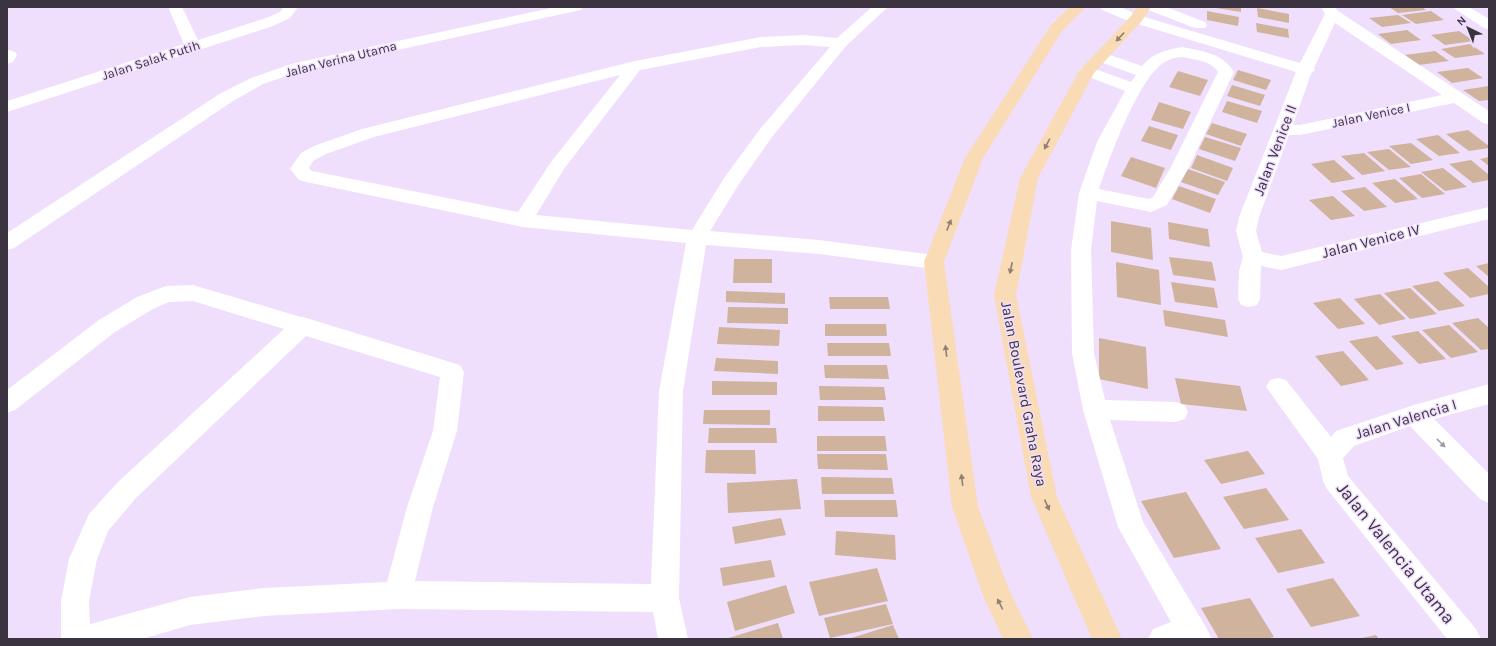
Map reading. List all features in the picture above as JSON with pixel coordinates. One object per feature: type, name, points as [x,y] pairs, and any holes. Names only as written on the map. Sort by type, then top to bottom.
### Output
[{"type":"main road","points":[[1018,639],[998,598],[965,507],[934,262],[974,158],[1056,28],[1080,7]]},
{"type":"main road","name":"Jalan Boulevard Graha Raya","points":[[1107,639],[1044,497],[1005,295],[1029,178],[1094,64],[1144,11]]},
{"type":"street","points":[[175,7],[193,46]]},
{"type":"street","name":"Jalan Salak Putih","points":[[7,107],[278,19],[290,10],[291,7]]},
{"type":"street","name":"Jalan Verina Utama","points":[[7,243],[227,96],[257,81],[297,67],[496,17],[576,7]]},
{"type":"street","points":[[673,639],[666,598],[671,391],[697,237],[731,182],[766,132],[841,43],[881,7]]},
{"type":"street","points":[[1107,7],[1144,11],[1217,32],[1308,65]]},
{"type":"street","points":[[1459,7],[1489,25]]},
{"type":"street","points":[[1144,11],[1308,65]]},
{"type":"street","points":[[1330,11],[1489,119]]},
{"type":"street","name":"Jalan Venice II","points":[[1249,299],[1249,271],[1253,257],[1246,231],[1249,217],[1330,11]]},
{"type":"street","points":[[841,43],[804,40],[761,42],[635,66],[368,133],[320,150],[307,157],[299,169],[306,176],[523,220],[819,247],[934,262]]},
{"type":"street","points":[[1088,193],[1140,205],[1156,205],[1180,167],[1226,72],[1222,65],[1200,55],[1182,52],[1167,54],[1155,61],[1139,81],[1106,142],[1088,193],[1080,250],[1083,353],[1095,410],[1131,527],[1195,635],[1162,639]]},
{"type":"street","points":[[1094,64],[1139,81]]},
{"type":"street","points":[[523,220],[557,166],[635,66]]},
{"type":"street","name":"Jalan Venice I","points":[[1283,130],[1300,130],[1458,97]]},
{"type":"street","name":"Jalan Venice IV","points":[[1253,257],[1281,263],[1489,213]]},
{"type":"street","points":[[7,403],[107,326],[145,303],[166,294],[193,293],[452,372],[445,431],[420,508],[398,595]]},
{"type":"street","points":[[76,639],[74,601],[83,559],[98,523],[127,490],[303,326]]},
{"type":"street","name":"Jalan Valencia Utama","points":[[1278,387],[1330,455],[1336,481],[1466,639]]},
{"type":"street","name":"Jalan Valencia I","points":[[1330,455],[1345,438],[1414,415],[1489,394]]},
{"type":"street","points":[[1095,410],[1176,412]]},
{"type":"street","points":[[1414,415],[1489,491]]},
{"type":"street","points":[[90,639],[190,611],[264,602],[398,595],[666,598]]},
{"type":"building","points":[[1241,7],[1241,12],[1216,8]]},
{"type":"building","points":[[1389,7],[1422,7],[1426,10],[1398,13]]},
{"type":"building","points":[[1257,8],[1289,14],[1289,23],[1258,17]]},
{"type":"building","points":[[1207,11],[1239,17],[1238,26],[1207,20]]},
{"type":"building","points":[[1431,11],[1444,20],[1416,24],[1402,15]]},
{"type":"building","points":[[1398,15],[1411,23],[1382,27],[1369,18]]},
{"type":"building","points":[[1256,23],[1288,29],[1289,38],[1257,32]]},
{"type":"building","points":[[1407,30],[1421,40],[1391,44],[1378,34]]},
{"type":"building","points":[[1459,31],[1474,41],[1445,45],[1431,35]]},
{"type":"building","points":[[1470,44],[1485,54],[1455,58],[1441,49]]},
{"type":"building","points":[[1435,51],[1449,61],[1419,65],[1405,55]]},
{"type":"building","points":[[1468,68],[1483,78],[1452,83],[1437,72]]},
{"type":"building","points":[[1238,70],[1271,80],[1266,90],[1233,80]]},
{"type":"building","points":[[1178,71],[1208,80],[1200,96],[1169,87]]},
{"type":"building","points":[[1232,85],[1265,95],[1260,106],[1227,96]]},
{"type":"building","points":[[1489,86],[1489,100],[1479,101],[1463,90]]},
{"type":"building","points":[[1227,101],[1262,111],[1257,123],[1222,112]]},
{"type":"building","points":[[1159,102],[1191,112],[1183,129],[1151,120]]},
{"type":"building","points":[[1212,123],[1247,134],[1241,146],[1206,134]]},
{"type":"building","points":[[1149,126],[1178,135],[1171,150],[1141,141]]},
{"type":"building","points":[[1468,130],[1489,146],[1489,148],[1469,151],[1446,134]]},
{"type":"building","points":[[1438,135],[1460,153],[1439,156],[1416,139]]},
{"type":"building","points":[[1205,137],[1241,148],[1235,161],[1199,149]]},
{"type":"building","points":[[1411,143],[1433,160],[1411,164],[1389,146]]},
{"type":"building","points":[[1389,149],[1411,167],[1389,170],[1367,152]]},
{"type":"building","points":[[1364,153],[1385,171],[1362,175],[1341,156]]},
{"type":"building","points":[[1197,155],[1233,168],[1227,181],[1191,168]]},
{"type":"building","points":[[1131,157],[1165,168],[1156,188],[1121,176]]},
{"type":"building","points":[[1489,157],[1489,166],[1480,159]]},
{"type":"building","points":[[1334,160],[1355,179],[1332,183],[1311,164]]},
{"type":"building","points":[[1471,160],[1489,175],[1489,180],[1473,183],[1449,164]]},
{"type":"building","points":[[1443,168],[1467,187],[1445,191],[1421,172]]},
{"type":"building","points":[[1188,169],[1225,182],[1218,195],[1181,182]]},
{"type":"building","points":[[1421,174],[1445,194],[1422,198],[1399,178]]},
{"type":"building","points":[[1395,179],[1418,199],[1395,203],[1372,183]]},
{"type":"building","points":[[1179,186],[1216,199],[1210,213],[1172,199]]},
{"type":"building","points":[[1365,187],[1387,207],[1364,211],[1341,191]]},
{"type":"building","points":[[1333,196],[1355,216],[1331,220],[1309,200]]},
{"type":"building","points":[[1111,221],[1151,228],[1153,260],[1111,252]]},
{"type":"building","points":[[1168,222],[1208,229],[1210,247],[1169,239]]},
{"type":"building","points":[[1169,257],[1212,262],[1216,281],[1173,275]]},
{"type":"building","points":[[734,259],[772,259],[772,283],[733,283]]},
{"type":"building","points":[[1116,262],[1159,270],[1161,305],[1117,297]]},
{"type":"building","points":[[1489,263],[1489,277],[1476,266]]},
{"type":"building","points":[[1468,268],[1489,287],[1489,294],[1470,298],[1443,273]]},
{"type":"building","points":[[1438,281],[1465,306],[1439,311],[1412,286]]},
{"type":"building","points":[[1171,282],[1214,288],[1218,308],[1175,302]]},
{"type":"building","points":[[1410,288],[1437,314],[1410,319],[1384,293]]},
{"type":"building","points":[[726,291],[785,293],[785,304],[726,302]]},
{"type":"building","points":[[1380,294],[1406,319],[1379,325],[1354,299]]},
{"type":"building","points":[[829,297],[888,297],[890,309],[830,309]]},
{"type":"building","points":[[1340,298],[1365,324],[1338,329],[1313,303]]},
{"type":"building","points":[[728,307],[788,308],[788,324],[727,323]]},
{"type":"building","points":[[1163,310],[1225,320],[1228,337],[1165,326]]},
{"type":"building","points":[[1478,318],[1489,328],[1489,349],[1481,350],[1452,323]]},
{"type":"building","points":[[825,324],[886,324],[887,336],[825,336]]},
{"type":"building","points":[[1449,325],[1478,352],[1451,358],[1422,330]]},
{"type":"building","points":[[719,327],[780,330],[779,346],[717,344]]},
{"type":"building","points":[[1418,331],[1446,359],[1419,364],[1391,336]]},
{"type":"building","points":[[1377,336],[1404,364],[1376,370],[1349,341]]},
{"type":"building","points":[[1099,338],[1146,347],[1148,389],[1099,379]]},
{"type":"building","points":[[827,343],[889,343],[891,356],[828,356]]},
{"type":"building","points":[[1343,351],[1369,380],[1341,386],[1315,356]]},
{"type":"building","points":[[716,358],[778,361],[778,374],[714,371]]},
{"type":"building","points":[[824,365],[887,365],[889,379],[825,378]]},
{"type":"building","points":[[1175,378],[1240,386],[1247,411],[1181,404]]},
{"type":"building","points":[[712,381],[777,382],[777,395],[712,395]]},
{"type":"building","points":[[819,386],[884,387],[886,400],[820,400]]},
{"type":"building","points":[[818,406],[883,407],[885,421],[818,421]]},
{"type":"building","points":[[704,410],[770,410],[770,425],[703,424]]},
{"type":"building","points":[[709,428],[776,428],[777,443],[708,443]]},
{"type":"building","points":[[817,436],[885,436],[887,451],[817,451]]},
{"type":"building","points":[[706,450],[755,450],[756,474],[705,473]]},
{"type":"building","points":[[1248,451],[1265,474],[1221,484],[1204,460]]},
{"type":"building","points":[[817,454],[886,454],[888,470],[818,469]]},
{"type":"building","points":[[821,477],[892,478],[894,494],[822,494]]},
{"type":"building","points":[[797,479],[801,509],[728,513],[727,483]]},
{"type":"building","points":[[1266,488],[1289,520],[1244,529],[1223,497]]},
{"type":"building","points":[[1186,492],[1221,549],[1174,558],[1141,501]]},
{"type":"building","points":[[824,500],[896,500],[898,517],[825,517]]},
{"type":"building","points":[[781,518],[786,535],[735,544],[732,527]]},
{"type":"building","points":[[1301,529],[1325,563],[1278,573],[1255,538]]},
{"type":"building","points":[[836,531],[895,535],[896,560],[835,555]]},
{"type":"building","points":[[771,560],[775,577],[723,586],[720,568]]},
{"type":"building","points":[[877,568],[888,601],[819,616],[809,582]]},
{"type":"building","points":[[1333,578],[1360,616],[1311,627],[1286,589]]},
{"type":"building","points":[[786,585],[795,613],[735,631],[727,602]]},
{"type":"building","points":[[1250,598],[1274,637],[1265,639],[1219,639],[1201,608]]},
{"type":"building","points":[[886,604],[893,624],[830,638],[824,618]]},
{"type":"building","points":[[778,623],[783,639],[725,639]]},
{"type":"building","points":[[893,625],[899,639],[848,639]]},
{"type":"building","points":[[1376,635],[1379,639],[1362,639],[1362,638]]}]
